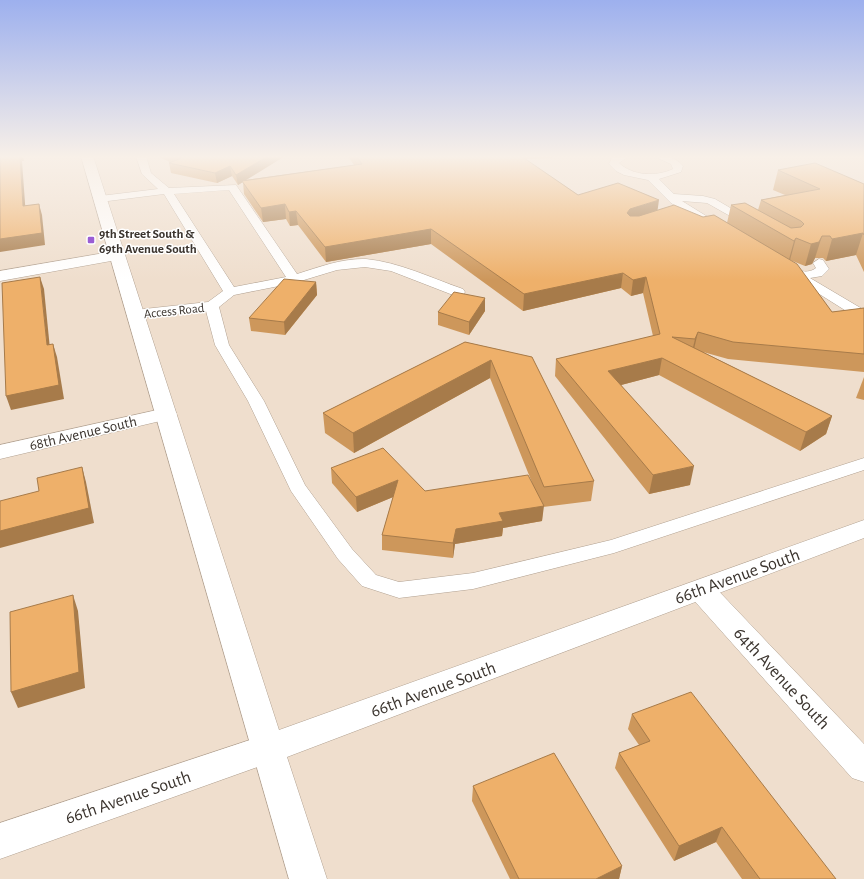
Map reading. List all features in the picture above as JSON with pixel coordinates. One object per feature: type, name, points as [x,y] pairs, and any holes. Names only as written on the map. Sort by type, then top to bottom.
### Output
[{"type":"street","points":[[99,197],[308,879]]},
{"type":"street","points":[[0,276],[116,256]]},
{"type":"street","name":"68th Avenue South","points":[[0,452],[166,414]]},
{"type":"street","name":"66th Avenue South","points":[[0,841],[268,749],[864,529]]},
{"type":"street","name":"64th Avenue South","points":[[701,590],[864,767]]},
{"type":"lane","points":[[100,200],[122,197]]},
{"type":"lane","points":[[171,197],[230,292]]},
{"type":"lane","points":[[239,197],[294,279]]},
{"type":"lane","points":[[672,197],[728,234]]},
{"type":"lane","points":[[673,197],[702,198],[711,201],[757,228]]},
{"type":"lane","points":[[671,214],[690,209]]},
{"type":"lane","points":[[458,292],[394,268],[365,263],[336,266],[294,279],[230,292],[212,306],[222,345],[256,401],[297,487],[345,554],[368,581],[399,590],[473,581],[614,546],[864,464]]},
{"type":"lane","points":[[800,277],[818,273],[823,269],[819,263]]},
{"type":"lane","points":[[780,266],[864,316]]},
{"type":"lane","name":"Access Road","points":[[135,314],[212,306]]},
{"type":"building","points":[[0,197],[22,197],[23,206],[39,204],[42,233],[0,239]]},
{"type":"building","points":[[253,197],[652,197],[659,200],[630,209],[627,213],[630,216],[639,216],[674,205],[703,217],[714,215],[797,264],[832,312],[864,308],[864,354],[733,342],[698,332],[695,339],[672,337],[832,416],[806,432],[662,358],[608,371],[694,466],[653,475],[556,359],[660,334],[646,277],[633,280],[623,273],[524,294],[431,229],[325,247],[296,211],[289,212],[285,204],[261,208]]},
{"type":"building","points":[[777,197],[864,197],[864,235],[863,233],[832,239],[830,236],[822,236],[819,242],[811,244],[796,238],[794,241],[731,205],[745,203],[791,228],[801,227],[804,224],[761,200]]},
{"type":"building","points":[[40,277],[47,345],[53,344],[59,385],[6,396],[2,283]]},
{"type":"building","points":[[284,279],[316,282],[284,322],[249,318]]},
{"type":"building","points":[[454,292],[485,298],[469,322],[438,312]]},
{"type":"building","points":[[465,342],[532,357],[594,481],[544,487],[491,360],[353,433],[323,413]]},
{"type":"building","points":[[383,448],[425,491],[528,475],[544,506],[499,513],[503,521],[456,529],[453,543],[382,535],[398,480],[356,497],[331,468]]},
{"type":"building","points":[[82,467],[89,508],[0,531],[0,501],[39,491],[37,478]]},
{"type":"building","points":[[73,595],[79,672],[11,692],[10,612]]},
{"type":"building","points":[[691,692],[836,879],[760,879],[722,827],[679,846],[619,753],[650,741],[632,714]]},
{"type":"building","points":[[554,753],[622,866],[596,879],[519,879],[473,786]]},
{"type":"place","name":"9th Street South & 69th Avenue South","points":[[91,240]]}]
